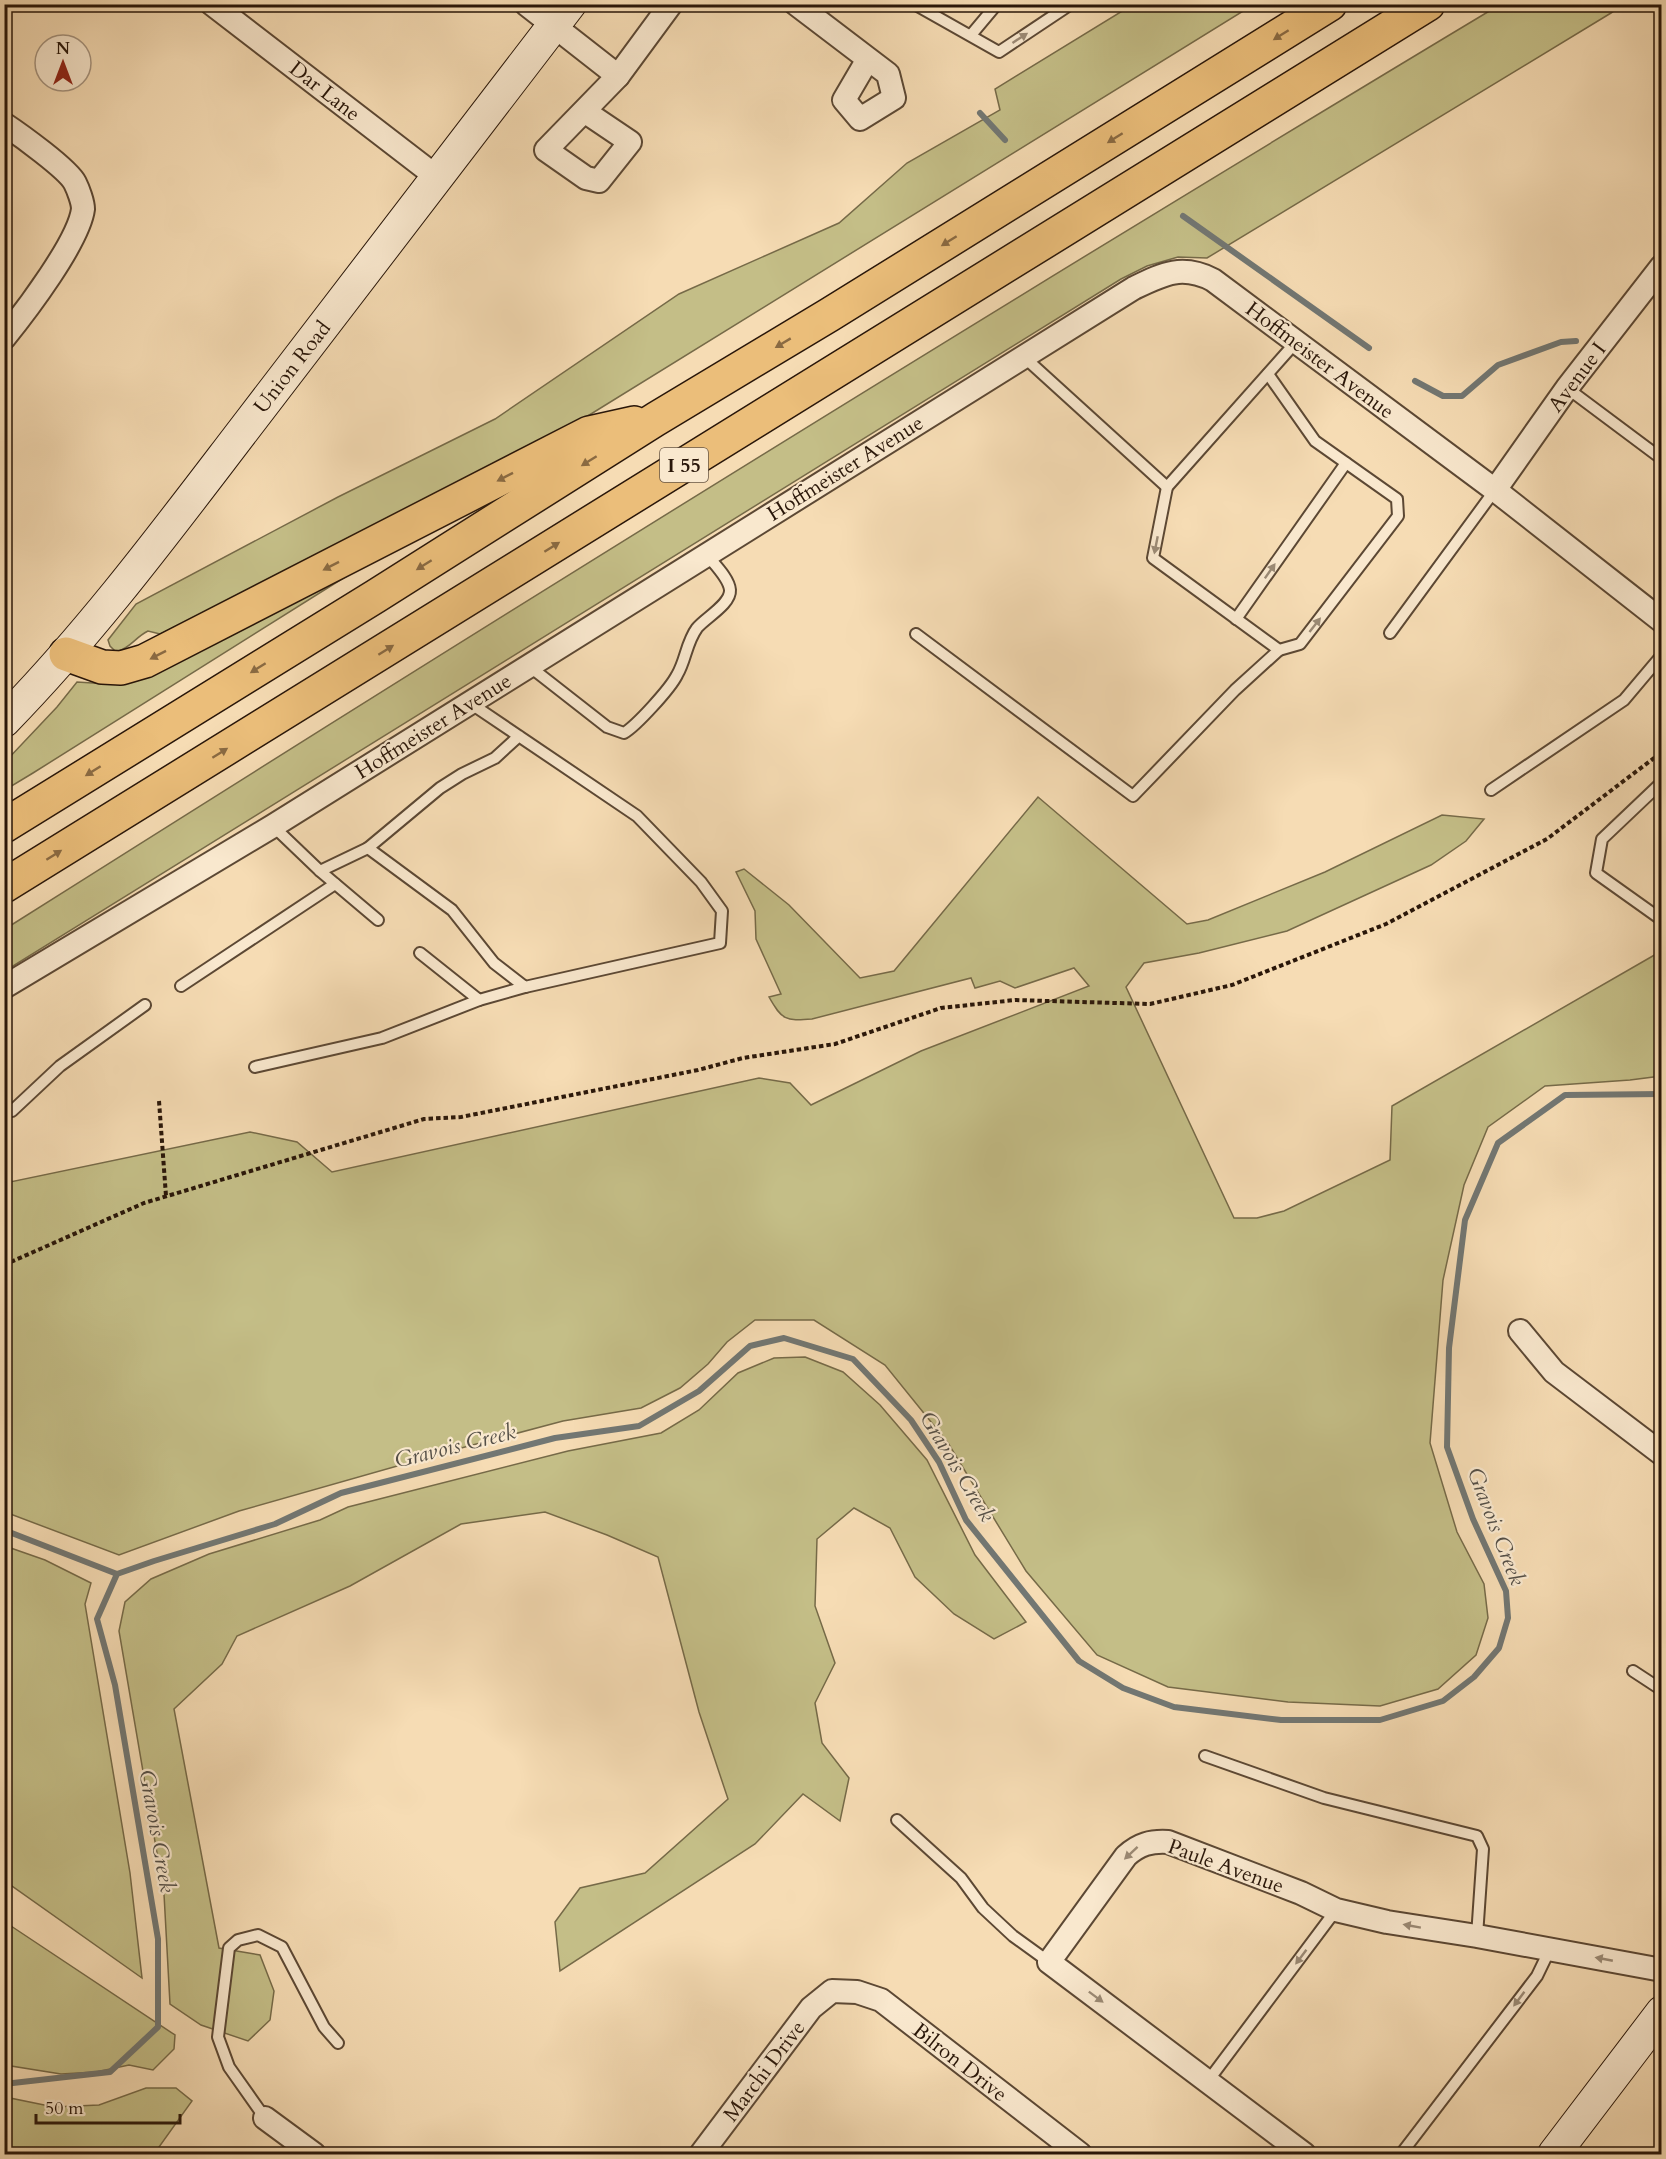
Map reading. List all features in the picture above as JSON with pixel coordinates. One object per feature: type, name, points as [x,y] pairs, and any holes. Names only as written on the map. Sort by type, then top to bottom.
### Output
[{"type":"highway","name":"I 55","points":[[4,826],[376,596],[656,419],[829,315],[1330,4]]},
{"type":"highway","name":"I 55","points":[[4,886],[1428,4]]},
{"type":"highway","points":[[66,654],[102,667],[121,669],[145,661],[589,433],[656,419]]},
{"type":"main road","name":"Union Road","points":[[4,721],[66,654],[211,472],[562,15]]},
{"type":"main road","points":[[1554,2154],[1662,2012]]},
{"type":"street","name":"Dar Lane","points":[[212,4],[438,178]]},
{"type":"street","points":[[526,4],[562,15],[618,76]]},
{"type":"street","points":[[584,111],[618,76],[672,4]]},
{"type":"street","points":[[796,4],[868,59]]},
{"type":"street","points":[[4,124],[75,181],[83,207],[76,233],[24,314],[4,338]]},
{"type":"street","name":"Avenue I","points":[[1495,490],[1567,388],[1662,266]]},
{"type":"street","name":"Hoffmeister Avenue","points":[[4,987],[273,826],[1134,288],[1159,276],[1197,272],[1213,280],[1495,490],[1662,621]]},
{"type":"street","points":[[1520,1331],[1554,1372],[1662,1454]]},
{"type":"street","name":"Paule Avenue","points":[[1049,1962],[1126,1856],[1136,1847],[1144,1844],[1168,1842],[1189,1848],[1336,1910],[1387,1922],[1662,1970]]},
{"type":"street","points":[[1049,1962],[1304,2154]]},
{"type":"street","name":"Marchi Drive","points":[[701,2154],[811,2008],[832,1991]]},
{"type":"street","name":"Bilron Drive","points":[[832,1991],[857,1992],[881,2000],[1080,2154]]},
{"type":"street","points":[[265,2118],[314,2154]]},
{"type":"lane","points":[[914,4],[999,52],[1071,4]]},
{"type":"lane","points":[[970,35],[997,4]]},
{"type":"lane","points":[[1279,650],[1153,558],[1167,487],[1296,342]]},
{"type":"lane","points":[[1024,357],[1167,487]]},
{"type":"lane","points":[[916,634],[1133,796],[1235,690],[1279,650],[1300,644],[1398,516],[1397,499],[1315,441],[1268,374]]},
{"type":"lane","points":[[1567,388],[1662,459]]},
{"type":"lane","points":[[1236,619],[1346,463]]},
{"type":"lane","points":[[1390,633],[1495,490]]},
{"type":"lane","points":[[530,666],[607,727],[624,733],[634,727],[678,675],[685,650],[697,628],[728,600],[730,590],[726,581],[707,555]]},
{"type":"lane","points":[[1491,790],[1624,700],[1662,655]]},
{"type":"lane","points":[[255,1067],[382,1038],[479,1000],[525,987],[720,943],[722,911],[701,882],[637,816],[470,703]]},
{"type":"lane","points":[[320,871],[368,848],[440,788],[495,758],[519,736]]},
{"type":"lane","points":[[1662,782],[1602,839],[1596,873],[1662,920]]},
{"type":"lane","points":[[273,826],[320,871],[378,921]]},
{"type":"lane","points":[[368,848],[452,910],[494,963],[525,987]]},
{"type":"lane","points":[[181,986],[335,884]]},
{"type":"lane","points":[[420,953],[479,1000]]},
{"type":"lane","points":[[12,1111],[60,1066],[145,1005]]},
{"type":"lane","points":[[1633,1671],[1662,1690]]},
{"type":"lane","points":[[1205,1756],[1324,1798],[1477,1836],[1484,1848],[1477,1936]]},
{"type":"lane","points":[[897,1820],[961,1878],[983,1908],[1013,1936],[1049,1962]]},
{"type":"lane","points":[[1209,2081],[1336,1910]]},
{"type":"lane","points":[[265,2118],[229,2067],[218,2037],[230,1948],[238,1940],[258,1935],[282,1947],[324,2027],[338,2043]]},
{"type":"lane","points":[[1401,2154],[1536,1976],[1550,1950]]},
{"type":"path","points":[[4,1265],[144,1203],[424,1119],[461,1117],[698,1070],[743,1058],[835,1044],[941,1008],[1015,1000],[1150,1004],[1232,984],[1386,924],[1547,839],[1662,752]]},
{"type":"path","points":[[159,1101],[166,1196]]},
{"type":"shaded area","points":[[1501,4],[1622,5],[1207,258],[1178,257],[1147,266],[1121,279],[5,971],[5,929],[750,462]]},
{"type":"shaded area","points":[[1132,5],[1253,5],[565,430],[499,467],[160,634],[148,631],[116,652],[110,646],[108,640],[136,604],[338,497],[495,419],[679,294],[839,223],[907,163],[1000,110],[995,89]]},
{"type":"shaded area","points":[[361,567],[5,790],[5,762],[57,707],[77,682],[108,684]]},
{"type":"shaded area","points":[[1038,797],[1187,924],[1208,920],[1325,872],[1442,815],[1484,819],[1466,841],[1431,865],[1287,931],[1199,953],[1144,963],[1126,987],[1234,1218],[1257,1218],[1284,1211],[1390,1160],[1392,1106],[1658,953],[1661,955],[1661,1076],[1545,1086],[1488,1127],[1464,1185],[1443,1280],[1430,1443],[1457,1532],[1484,1584],[1488,1618],[1476,1655],[1438,1689],[1380,1706],[1288,1702],[1168,1687],[1097,1655],[1026,1571],[948,1443],[885,1365],[814,1320],[755,1320],[727,1342],[708,1364],[680,1388],[641,1408],[563,1421],[450,1451],[239,1511],[119,1555],[5,1512],[5,1183],[250,1132],[297,1142],[332,1172],[759,1078],[790,1083],[811,1105],[921,1051],[1089,986],[1074,968],[1015,988],[1000,981],[975,988],[971,978],[812,1019],[790,1019],[781,1015],[769,997],[781,994],[756,939],[755,911],[736,872],[744,869],[789,905],[860,978],[894,971]]},
{"type":"shaded area","points":[[805,1357],[843,1372],[880,1405],[927,1460],[975,1555],[1026,1622],[994,1639],[954,1614],[915,1577],[890,1528],[854,1508],[817,1539],[815,1606],[835,1663],[815,1703],[822,1743],[849,1778],[840,1821],[803,1794],[755,1844],[560,1971],[555,1922],[580,1888],[645,1873],[728,1799],[699,1712],[658,1557],[545,1512],[461,1524],[350,1586],[237,1636],[222,1664],[174,1709],[219,1948],[260,1955],[274,1991],[270,2020],[248,2041],[201,2025],[170,2004],[164,1894],[119,1631],[125,1602],[151,1579],[209,1554],[320,1520],[348,1507],[568,1451],[661,1433],[699,1410],[738,1373],[774,1358]]},
{"type":"shaded area","points":[[5,1546],[45,1560],[91,1583],[85,1604],[130,1873],[142,1978],[5,1881]]},
{"type":"shaded area","points":[[5,1922],[175,2035],[174,2049],[153,2070],[129,2065],[96,2072],[61,2074],[5,2065]]},
{"type":"shaded area","points":[[146,2088],[176,2088],[192,2101],[154,2154],[5,2154],[5,2097],[54,2107],[99,2105]]},
{"type":"waterway","points":[[980,113],[1005,140]]},
{"type":"waterway","points":[[1183,216],[1369,348]]},
{"type":"waterway","points":[[1415,381],[1443,396],[1462,396],[1498,365],[1561,342],[1576,341]]},
{"type":"waterway","name":"Gravois Creek","points":[[4,2084],[110,2072],[158,2027],[158,1939],[115,1685],[97,1619],[117,1574],[275,1524],[341,1493],[555,1438],[639,1426],[699,1391],[750,1346],[784,1338],[853,1359],[911,1420],[939,1462],[966,1520],[1079,1661],[1123,1688],[1174,1707],[1281,1720],[1380,1720],[1443,1701],[1474,1677],[1499,1648],[1508,1618],[1506,1591],[1473,1519],[1447,1447],[1449,1348],[1465,1220],[1498,1143],[1565,1095],[1662,1094]]},
{"type":"waterway","points":[[4,1530],[117,1574]]}]
